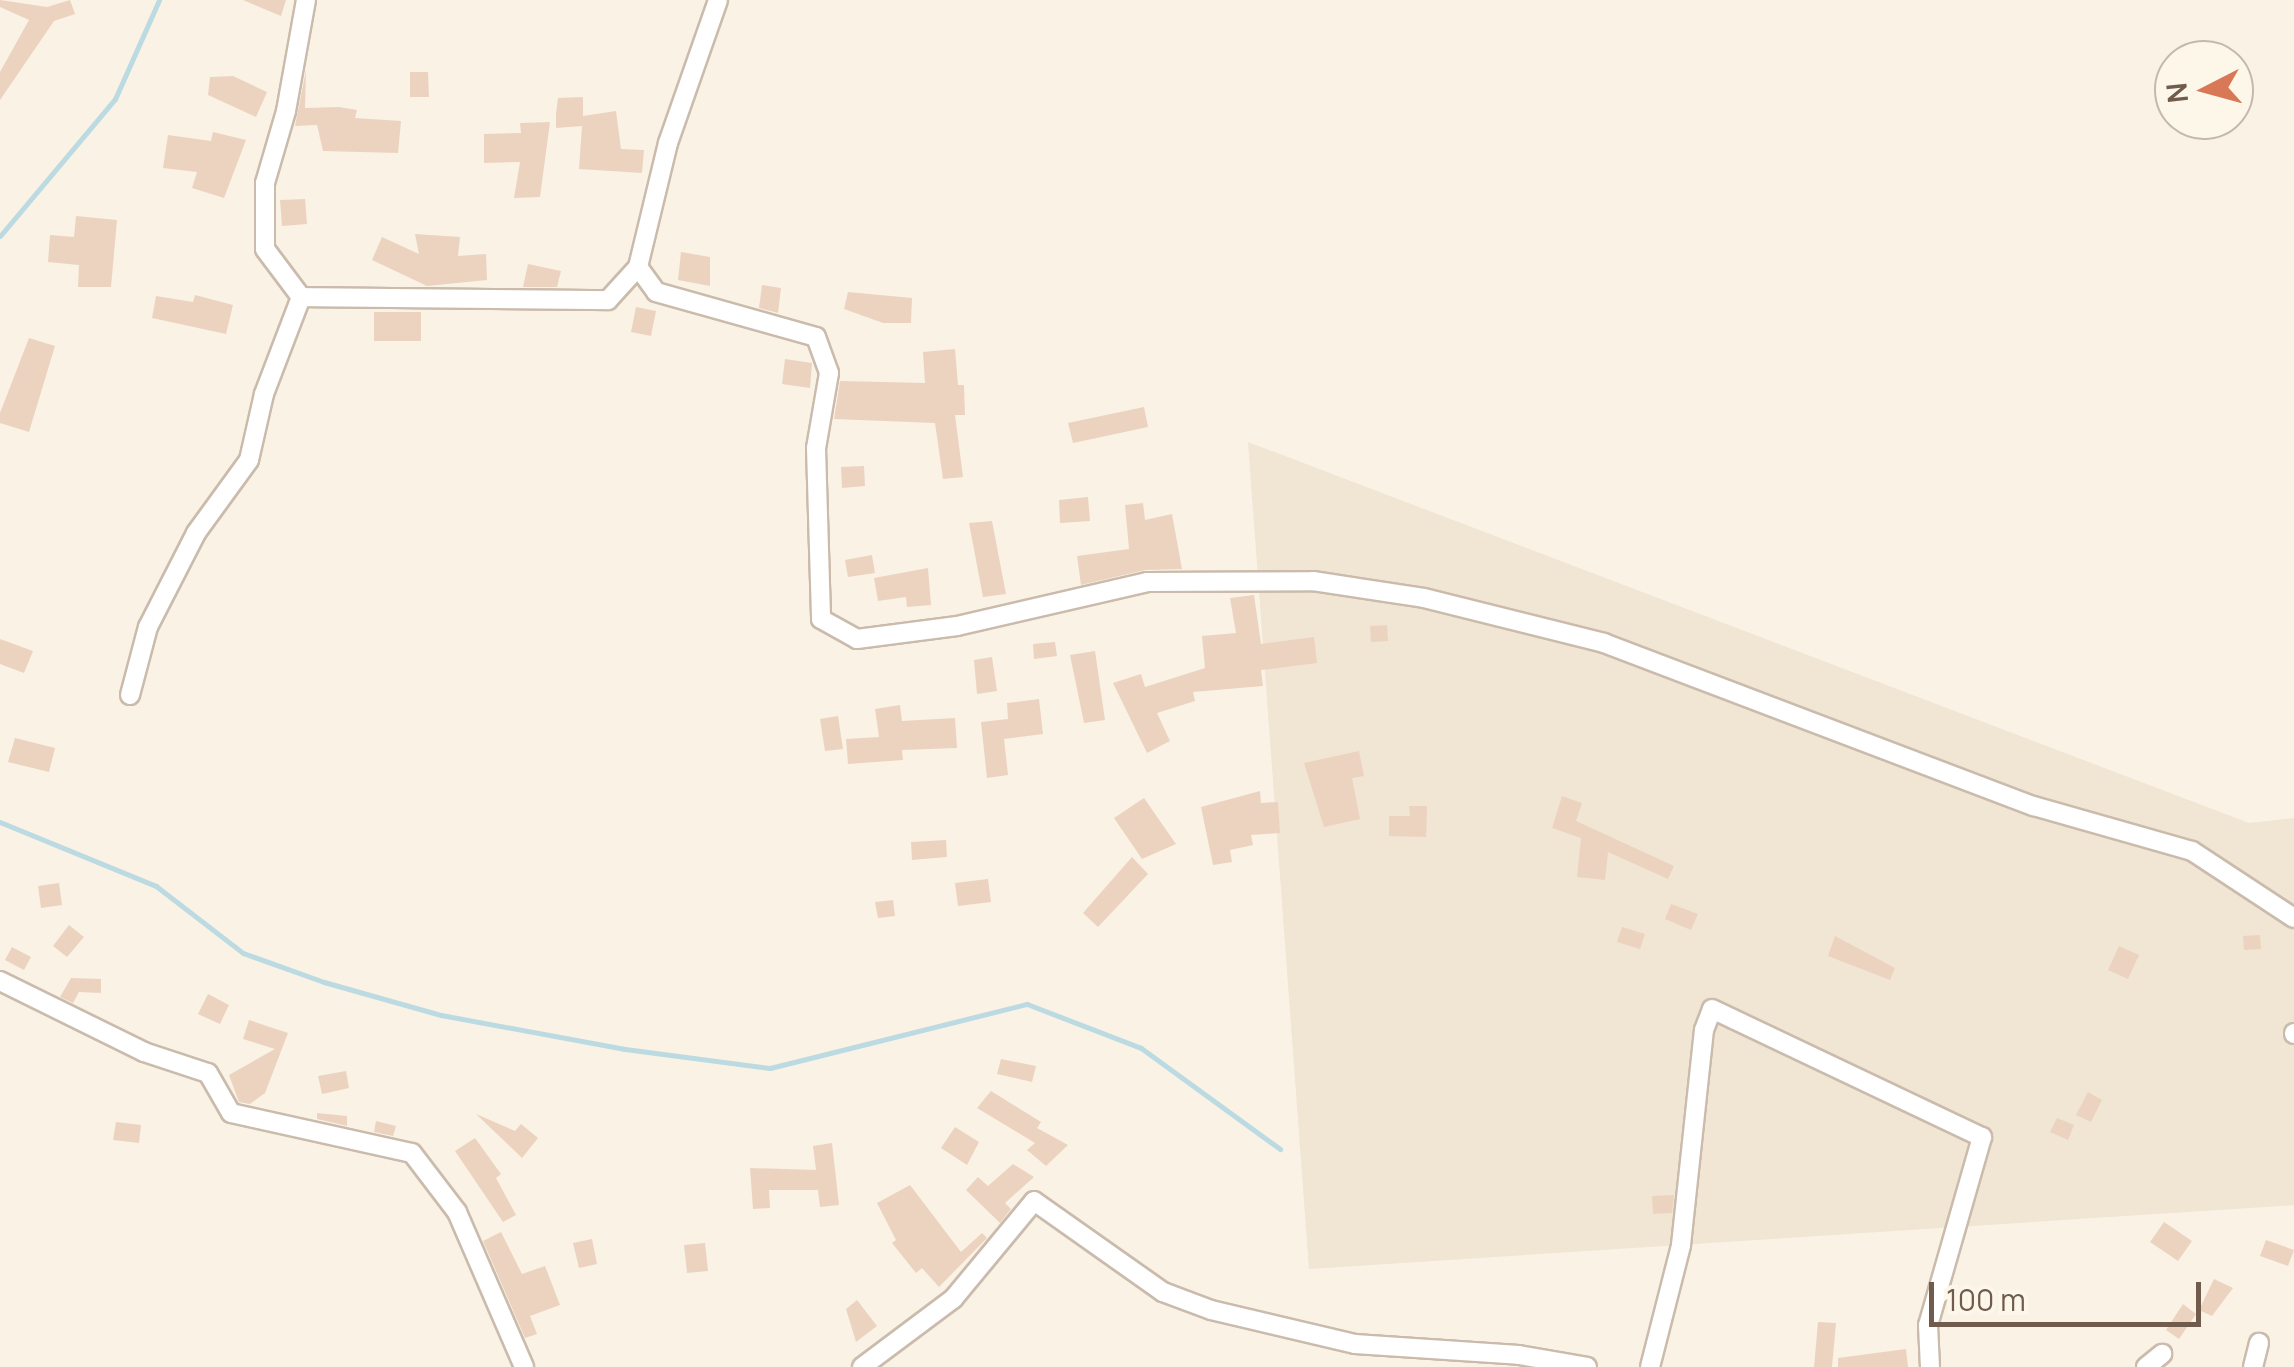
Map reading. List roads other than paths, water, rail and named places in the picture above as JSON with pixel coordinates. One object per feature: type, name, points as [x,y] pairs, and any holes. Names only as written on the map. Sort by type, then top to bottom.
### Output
[{"type":"street","points":[[301,297],[265,250],[265,183],[306,0]]},
{"type":"street","points":[[301,297],[608,300],[638,268],[668,143],[718,0]]},
{"type":"street","points":[[638,268],[656,292],[816,337],[829,374],[816,448],[822,620],[857,640],[957,626],[1147,582],[1313,580],[1424,598],[1604,643],[2034,806],[2192,851],[2294,918]]},
{"type":"street","points":[[130,694],[148,627],[196,534],[248,460],[264,394],[301,297]]},
{"type":"street","points":[[0,981],[144,1052],[208,1073],[231,1113],[412,1154],[457,1212],[524,1367]]},
{"type":"street","points":[[1650,1367],[1681,1245],[1704,1030],[1712,1009],[1982,1138],[1928,1326],[1930,1367]]},
{"type":"street","points":[[862,1367],[953,1299],[1034,1201],[1164,1292],[1211,1310],[1355,1344],[1520,1355],[1587,1367]]},
{"type":"street","points":[[2254,1367],[2259,1344]]},
{"type":"street","points":[[2146,1367],[2162,1354]]},
{"type":"waterway","points":[[0,236],[115,99],[159,0]]},
{"type":"waterway","points":[[0,822],[156,886],[243,953],[324,982],[441,1015],[625,1049],[770,1068],[1027,1004],[1141,1048],[1280,1149]]}]
